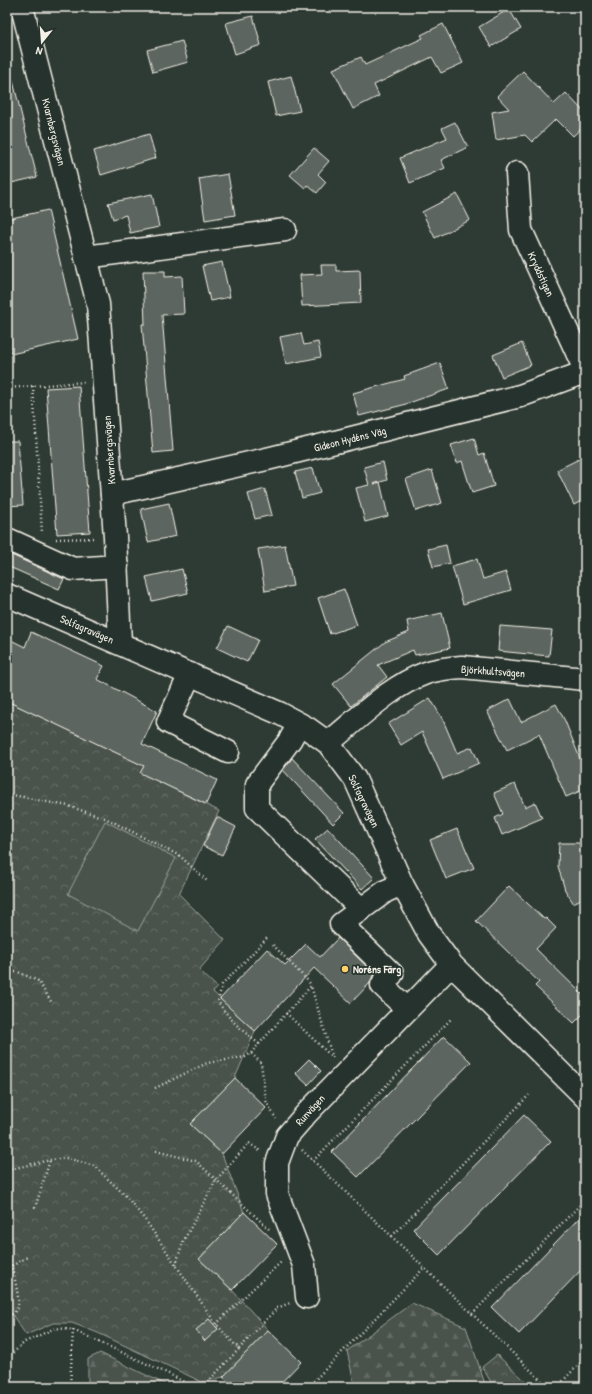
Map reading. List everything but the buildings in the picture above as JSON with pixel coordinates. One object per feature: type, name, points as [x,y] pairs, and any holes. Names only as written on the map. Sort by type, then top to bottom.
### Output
[{"type":"street","name":"Kvarnbergsvägen","points":[[22,7],[98,304],[117,566],[120,643]]},
{"type":"street","name":"Kryddstigen","points":[[517,173],[521,230],[585,371]]},
{"type":"street","points":[[86,257],[285,230]]},
{"type":"street","name":"Gideon Hydéns Väg","points":[[112,494],[271,458],[520,396],[585,371]]},
{"type":"street","points":[[7,539],[72,568],[117,566]]},
{"type":"street","name":"Solfagravägen","points":[[7,595],[279,713],[328,743],[355,778],[402,884],[429,934],[450,964],[585,1097]]},
{"type":"street","name":"Björkhultsvägen","points":[[328,743],[382,699],[409,680],[427,672],[462,667],[585,679]]},
{"type":"street","points":[[190,674],[168,722],[228,752]]},
{"type":"street","points":[[299,724],[290,740],[257,784],[257,808],[361,909]]},
{"type":"street","points":[[402,884],[386,891],[341,924],[392,974],[382,985],[407,1009]]},
{"type":"street","name":"Runvägen","points":[[306,1297],[304,1265],[277,1194],[276,1163],[287,1136],[307,1112],[443,973],[450,964]]},
{"type":"path","points":[[7,388],[104,380]]},
{"type":"path","points":[[33,386],[42,536],[35,533]]},
{"type":"path","points":[[50,539],[115,537]]},
{"type":"path","points":[[7,794],[68,806],[105,818],[180,856],[208,882]]},
{"type":"path","points":[[259,1044],[225,1013],[218,1001],[222,985],[267,938]]},
{"type":"path","points":[[273,944],[309,982],[333,1059],[286,1013]]},
{"type":"path","points":[[7,972],[18,972],[38,980],[52,1002]]},
{"type":"path","points":[[155,1088],[207,1063],[245,1057],[251,1053],[311,986]]},
{"type":"path","points":[[313,1161],[451,1019]]},
{"type":"path","points":[[251,1053],[261,1062],[266,1101],[279,1125],[287,1136],[548,1387]]},
{"type":"path","points":[[391,1236],[529,1095]]},
{"type":"path","points":[[176,1266],[182,1244],[216,1180],[249,1143],[276,1163]]},
{"type":"path","points":[[156,1151],[196,1161],[272,1233],[289,1227]]},
{"type":"path","points":[[7,1170],[50,1160],[67,1158],[94,1166],[126,1196],[146,1221],[216,1324],[239,1349]]},
{"type":"path","points":[[35,1208],[50,1160]]},
{"type":"path","points":[[472,1314],[585,1200]]},
{"type":"path","points":[[7,1249],[12,1266],[18,1304],[15,1313],[7,1319]]},
{"type":"path","points":[[12,1266],[27,1257]]},
{"type":"path","points":[[216,1324],[281,1262]]},
{"type":"path","points":[[308,1387],[424,1268]]},
{"type":"path","points":[[203,1387],[278,1308],[306,1297]]},
{"type":"path","points":[[7,1358],[25,1342],[55,1328],[73,1330],[169,1374],[193,1387]]},
{"type":"path","points":[[70,1387],[73,1330]]},
{"type":"path","points":[[557,1387],[585,1358]]},
{"type":"green space","points":[[7,701],[144,766],[141,773],[219,811],[179,894],[225,940],[199,970],[217,987],[213,992],[255,1031],[235,1078],[190,1124],[222,1154],[244,1212],[199,1259],[232,1290],[268,1330],[223,1377],[202,1382],[98,1333],[72,1323],[53,1323],[26,1335],[7,1307]]},
{"type":"green space","points":[[105,821],[176,858],[138,931],[68,894]]},
{"type":"green space","points":[[412,1303],[466,1327],[486,1387],[355,1387],[347,1351]]},
{"type":"green space","points":[[100,1353],[171,1387],[88,1387],[88,1359]]},
{"type":"green space","points":[[497,1355],[532,1387],[494,1387],[482,1367]]},
{"type":"place","name":"Noréns Färg","points":[[345,969]]}]
